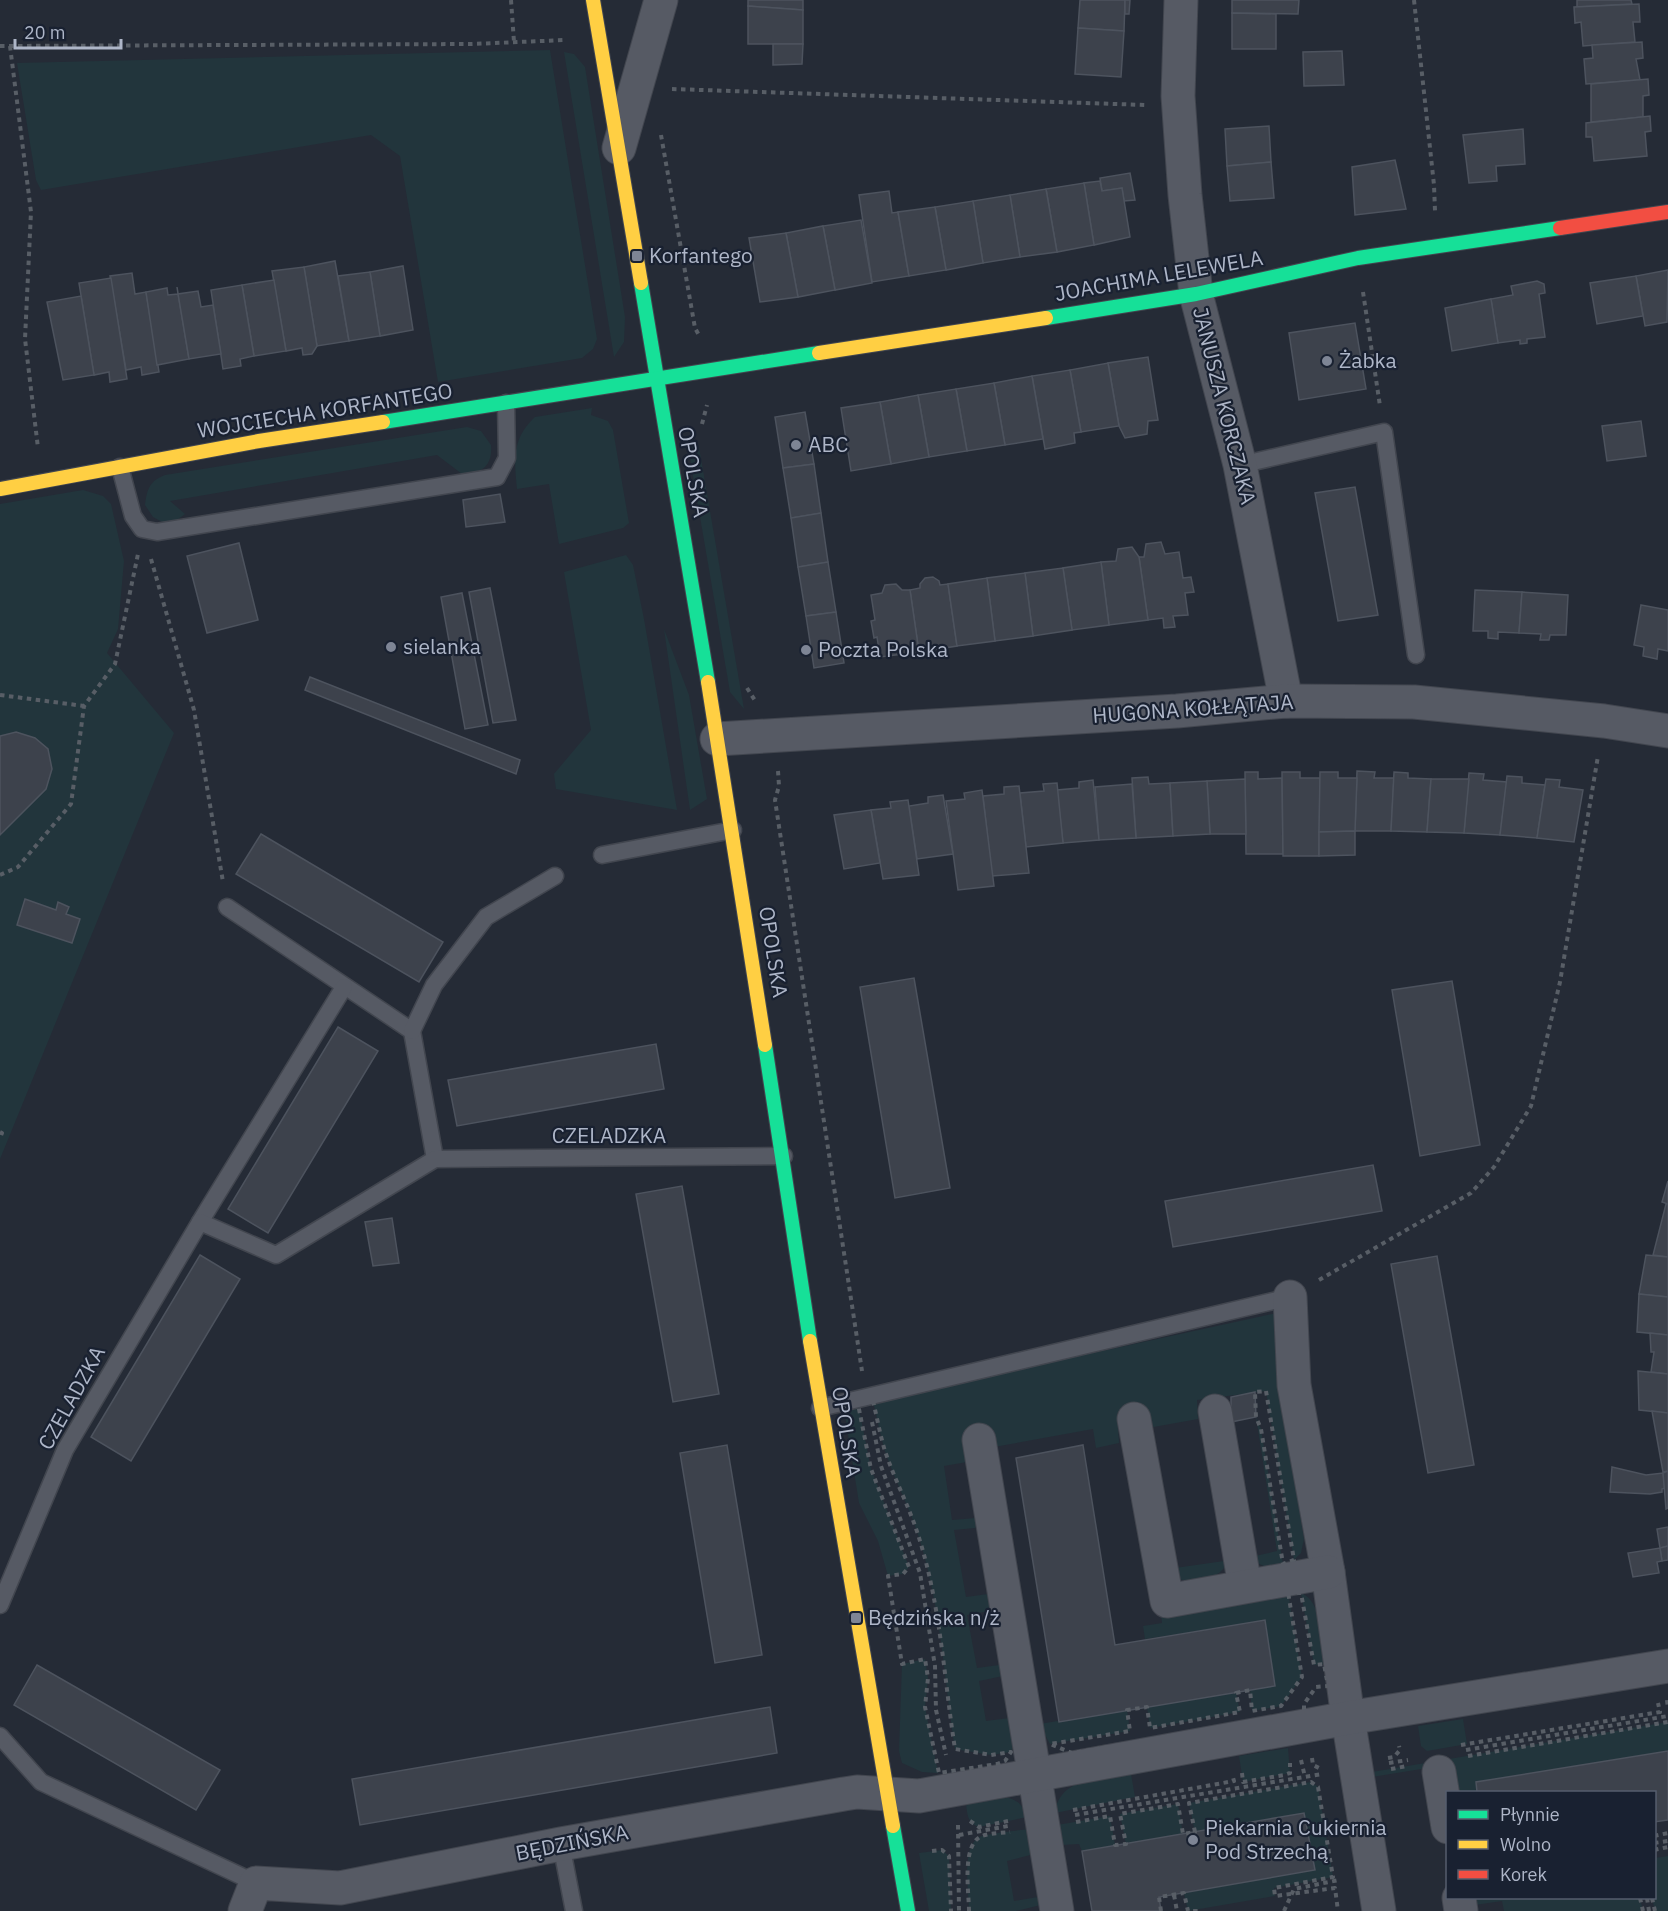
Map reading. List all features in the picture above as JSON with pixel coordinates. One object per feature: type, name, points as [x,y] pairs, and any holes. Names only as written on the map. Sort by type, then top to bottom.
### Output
[{"type":"street","name":"OPOLSKA","points":[[593,0],[657,379],[666,446],[733,830],[784,1156],[820,1408],[908,1911]]},
{"type":"street","points":[[619,148],[661,0]]},
{"type":"street","name":"JANUSZA KORCZAKA","points":[[1181,0],[1179,106],[1185,195],[1196,294],[1240,465],[1286,702]]},
{"type":"street","name":"JOACHIMA LELEWELA","points":[[657,379],[1196,294],[1358,258],[1668,212]]},
{"type":"street","name":"WOJCIECHA KORFANTEGO","points":[[0,489],[259,441],[657,379]]},
{"type":"street","name":"HUGONA KOŁŁĄTAJA","points":[[717,739],[1177,711],[1286,702],[1414,702],[1604,721],[1668,732]]},
{"type":"street","points":[[1290,1297],[1294,1385],[1328,1572],[1348,1718],[1380,1911]]},
{"type":"street","points":[[1215,1411],[1245,1586]]},
{"type":"street","points":[[1134,1419],[1167,1601],[1328,1572]]},
{"type":"street","points":[[979,1440],[1057,1911]]},
{"type":"street","name":"BĘDZIŃSKA","points":[[251,1897],[340,1888],[561,1844],[857,1792],[919,1796],[1035,1773],[1348,1718],[1663,1684]]},
{"type":"street","points":[[1438,1761],[1446,1814]]},
{"type":"lane","points":[[120,466],[133,516],[142,529],[158,532],[497,477],[507,458],[506,402]]},
{"type":"lane","points":[[1240,465],[1384,432],[1416,655]]},
{"type":"lane","points":[[602,855],[733,830]]},
{"type":"lane","points":[[200,1222],[276,1255],[435,1160],[412,1031],[434,985],[486,917],[555,876]]},
{"type":"lane","points":[[227,907],[412,1031]]},
{"type":"lane","name":"CZELADZKA","points":[[0,1605],[65,1450],[200,1222],[344,987]]},
{"type":"lane","name":"CZELADZKA","points":[[435,1160],[784,1156]]},
{"type":"lane","points":[[820,1408],[867,1400],[1290,1297]]},
{"type":"lane","points":[[0,1736],[41,1782],[251,1897]]},
{"type":"lane","points":[[561,1844],[574,1911]]},
{"type":"path","points":[[511,0],[514,42]]},
{"type":"path","points":[[1414,0],[1434,185],[1435,247]]},
{"type":"path","points":[[0,46],[514,42],[599,39]]},
{"type":"path","points":[[10,46],[31,212],[25,339],[43,481]]},
{"type":"path","points":[[660,88],[1179,106]]},
{"type":"path","points":[[659,124],[695,328],[702,341]]},
{"type":"path","points":[[1358,258],[1384,432]]},
{"type":"path","points":[[704,436],[704,410],[710,399]]},
{"type":"path","points":[[0,875],[18,867],[71,804],[84,706],[115,664],[142,529]]},
{"type":"path","points":[[142,529],[194,710],[227,907]]},
{"type":"path","points":[[746,681],[748,693],[757,704],[765,707]]},
{"type":"path","points":[[0,695],[84,706]]},
{"type":"path","points":[[1290,1297],[1471,1193],[1494,1167],[1531,1106],[1560,982],[1604,721]]},
{"type":"path","points":[[777,766],[779,786],[775,800],[867,1400],[881,1466],[920,1573],[935,1666],[936,1710],[950,1772]]},
{"type":"path","points":[[0,1132],[0,1138]]},
{"type":"path","points":[[867,1400],[873,1401],[884,1449],[920,1540],[945,1661],[946,1692],[955,1749],[991,1755],[1011,1752],[1005,1761],[997,1764],[939,1773],[925,1707],[928,1678],[925,1659],[902,1664],[888,1576],[903,1574],[909,1567],[871,1469],[858,1404],[867,1400]]},
{"type":"path","points":[[1288,1592],[1300,1593],[1314,1665],[1324,1664],[1328,1686],[1316,1687],[1304,1704],[1304,1714],[1072,1753],[1050,1744],[1130,1731],[1127,1710],[1147,1707],[1150,1728],[1240,1712],[1236,1693],[1250,1690],[1252,1711],[1281,1706],[1302,1677],[1288,1592]]},
{"type":"path","points":[[1663,1684],[1668,1709]]},
{"type":"path","points":[[1457,1746],[1660,1712],[1663,1684]]},
{"type":"path","points":[[1438,1761],[1668,1716]]},
{"type":"path","points":[[1311,1754],[1312,1765],[1320,1769],[1339,1766],[1372,1772],[1668,1722]]},
{"type":"path","points":[[959,1835],[1356,1769],[1370,1761],[1395,1757],[1400,1750],[1398,1740]]},
{"type":"path","points":[[1240,1765],[1244,1782],[1290,1773],[1289,1759]]},
{"type":"path","points":[[969,1911],[968,1850],[981,1836],[1030,1829],[1055,1813],[1234,1781],[1232,1769]]},
{"type":"path","points":[[968,1818],[973,1825],[979,1827],[1027,1817],[1057,1825],[1110,1816],[1115,1845],[1126,1844],[1120,1814],[1178,1804],[1184,1834],[1195,1832],[1190,1803],[1311,1782],[1318,1787],[1333,1877],[1274,1888],[1275,1896],[1335,1888],[1338,1911]]},
{"type":"path","points":[[956,1814],[959,1835],[959,1911]]},
{"type":"path","points":[[930,1852],[942,1850],[949,1856],[951,1911]]},
{"type":"path","points":[[1344,1876],[1346,1886]]},
{"type":"path","points":[[1284,1911],[1294,1889],[1340,1880]]},
{"type":"path","points":[[1161,1911],[1159,1898],[1184,1893],[1188,1911],[1198,1911]]},
{"type":"path","points":[[1174,1895],[1177,1911]]},
{"type":"shaded area","points":[[550,50],[597,339],[593,349],[582,358],[438,382],[400,156],[371,135],[41,190],[36,180],[17,63]]},
{"type":"shaded area","points":[[564,52],[574,54],[585,67],[625,317],[624,342],[614,357]]},
{"type":"shaded area","points":[[592,408],[591,415],[608,421],[613,430],[629,523],[623,528],[559,544],[549,484],[517,489],[515,459],[518,441],[535,417]]},
{"type":"shaded area","points":[[467,427],[481,431],[491,445],[488,463],[475,472],[462,474],[437,455],[170,501],[185,514],[177,520],[164,523],[153,517],[145,505],[150,487],[155,480],[165,475]]},
{"type":"shaded area","points":[[693,440],[699,447],[744,709],[730,692],[687,441]]},
{"type":"shaded area","points":[[83,490],[103,496],[111,504],[124,561],[118,629],[107,653],[174,733],[0,1159],[0,504]]},
{"type":"shaded area","points":[[626,555],[633,565],[644,619],[677,810],[556,789],[554,774],[591,730],[564,572]]},
{"type":"shaded area","points":[[664,629],[689,695],[707,799],[690,810]]},
{"type":"shaded area","points":[[1277,1313],[1279,1384],[1304,1539],[1301,1553],[1294,1560],[1266,1391],[1197,1400],[1198,1419],[1148,1428],[1144,1409],[1117,1413],[1119,1443],[1096,1448],[1093,1429],[994,1447],[967,1462],[944,1466],[952,1520],[976,1518],[978,1524],[975,1528],[954,1530],[966,1597],[988,1594],[993,1608],[989,1611],[967,1615],[977,1668],[999,1665],[1003,1668],[1003,1676],[979,1681],[986,1721],[1009,1718],[1015,1743],[1011,1752],[991,1755],[955,1749],[933,1592],[916,1529],[885,1451],[873,1401]]},
{"type":"shaded area","points":[[858,1404],[871,1469],[909,1567],[903,1574],[888,1576],[878,1541],[859,1503],[844,1409]]},
{"type":"shaded area","points":[[1256,1417],[1261,1429],[1283,1564],[1266,1567],[1253,1561],[1255,1556],[1277,1551]]},
{"type":"shaded area","points":[[1224,1561],[1226,1565],[1222,1571],[1210,1578],[1195,1581],[1174,1578],[1175,1568]]},
{"type":"shaded area","points":[[1288,1592],[1302,1677],[1281,1706],[1252,1711],[1250,1690],[1275,1686],[1265,1621],[1145,1639],[1143,1626],[1162,1623],[1161,1614]]},
{"type":"shaded area","points":[[1301,1593],[1308,1597],[1317,1613],[1324,1664],[1314,1665]]},
{"type":"shaded area","points":[[925,1659],[928,1678],[925,1707],[938,1773],[922,1772],[902,1763],[899,1751],[902,1664]]},
{"type":"shaded area","points":[[1236,1693],[1240,1712],[1150,1728],[1147,1707]]},
{"type":"shaded area","points":[[1127,1710],[1130,1731],[1050,1744],[1039,1724]]},
{"type":"shaded area","points":[[1463,1719],[1467,1744],[1427,1751],[1421,1746],[1418,1726]]},
{"type":"shaded area","points":[[1668,1722],[1668,1751],[1476,1782],[1477,1791],[1457,1791],[1452,1764],[1372,1777],[1372,1772]]},
{"type":"shaded area","points":[[1288,1748],[1290,1773],[1243,1782],[1239,1756]]},
{"type":"shaded area","points":[[1131,1774],[1135,1797],[1055,1813],[1058,1801],[1073,1786],[1096,1779]]},
{"type":"shaded area","points":[[1311,1782],[1318,1787],[1333,1877],[1274,1888],[1275,1896],[1188,1911],[1184,1893],[1315,1870],[1304,1813],[1195,1832],[1189,1803]]},
{"type":"shaded area","points":[[1005,1797],[1019,1804],[1027,1817],[979,1827],[970,1820],[966,1802]]},
{"type":"shaded area","points":[[1178,1804],[1183,1834],[1126,1844],[1120,1814]]},
{"type":"shaded area","points":[[1110,1816],[1115,1845],[1082,1851],[1079,1844],[1062,1845],[1057,1825]]},
{"type":"shaded area","points":[[1030,1829],[1034,1854],[1007,1861],[1014,1901],[1038,1897],[1041,1905],[1016,1911],[969,1911],[967,1869],[968,1858],[975,1840],[982,1836]]},
{"type":"shaded area","points":[[942,1850],[949,1856],[951,1911],[929,1911],[919,1853]]},
{"type":"shaded area","points":[[1668,1856],[1668,1911],[1655,1911],[1652,1899],[1656,1899],[1656,1858]]},
{"type":"shaded area","points":[[1474,1899],[1640,1899],[1643,1911],[1504,1911],[1502,1901],[1475,1905]]},
{"type":"building","points":[[748,0],[803,0],[803,10],[748,6]]},
{"type":"building","points":[[1080,0],[1125,0],[1124,31],[1078,28]]},
{"type":"building","points":[[1125,0],[1130,0],[1129,14],[1125,14]]},
{"type":"building","points":[[1232,0],[1299,0],[1298,14],[1232,13]]},
{"type":"building","points":[[1577,0],[1631,0],[1632,4],[1577,7]]},
{"type":"building","points":[[1639,4],[1640,22],[1633,22],[1635,42],[1583,46],[1581,22],[1575,23],[1574,7]]},
{"type":"building","points":[[748,6],[803,10],[803,44],[748,44]]},
{"type":"building","points":[[1232,13],[1276,14],[1276,49],[1232,49]]},
{"type":"building","points":[[1078,28],[1124,31],[1121,77],[1075,74]]},
{"type":"building","points":[[1642,42],[1643,58],[1636,59],[1640,80],[1586,84],[1584,59],[1593,58],[1592,45]]},
{"type":"building","points":[[773,44],[803,44],[802,64],[773,65]]},
{"type":"building","points":[[1342,51],[1344,85],[1304,86],[1303,52]]},
{"type":"building","points":[[1648,79],[1649,95],[1643,96],[1643,117],[1591,122],[1591,84]]},
{"type":"building","points":[[1650,116],[1651,131],[1645,132],[1647,156],[1594,161],[1592,137],[1586,137],[1586,123]]},
{"type":"building","points":[[1269,126],[1271,162],[1227,166],[1225,129]]},
{"type":"building","points":[[1523,129],[1525,164],[1496,166],[1497,181],[1469,183],[1463,135]]},
{"type":"building","points":[[1395,160],[1406,209],[1355,215],[1352,167]]},
{"type":"building","points":[[1271,162],[1274,198],[1230,201],[1227,166]]},
{"type":"building","points":[[1130,173],[1135,200],[1124,201],[1122,188],[1102,191],[1100,178]]},
{"type":"building","points":[[1100,181],[1102,191],[1122,188],[1130,237],[1094,245],[1084,183]]},
{"type":"building","points":[[1084,183],[1094,245],[1057,252],[1046,189]]},
{"type":"building","points":[[1046,189],[1057,252],[1020,257],[1010,195]]},
{"type":"building","points":[[889,191],[892,213],[898,212],[909,276],[872,282],[859,195]]},
{"type":"building","points":[[1010,195],[1020,257],[983,263],[973,201]]},
{"type":"building","points":[[973,201],[983,263],[946,270],[935,207]]},
{"type":"building","points":[[935,207],[946,270],[909,276],[898,212]]},
{"type":"building","points":[[861,220],[872,283],[835,290],[823,226]]},
{"type":"building","points":[[823,226],[835,290],[798,297],[786,233]]},
{"type":"building","points":[[786,233],[798,297],[760,302],[749,238]]},
{"type":"building","points":[[335,261],[349,341],[317,346],[304,267]]},
{"type":"building","points":[[403,266],[413,330],[380,336],[370,272]]},
{"type":"building","points":[[304,267],[317,346],[312,354],[303,355],[302,348],[286,351],[272,271]]},
{"type":"building","points":[[1668,270],[1667,322],[1645,326],[1636,276]]},
{"type":"building","points":[[370,272],[380,336],[349,341],[338,276]]},
{"type":"building","points":[[132,273],[135,294],[146,292],[159,372],[142,375],[141,367],[126,370],[110,276]]},
{"type":"building","points":[[1636,276],[1643,316],[1597,324],[1590,283]]},
{"type":"building","points":[[111,278],[127,379],[110,382],[109,372],[94,375],[79,283]]},
{"type":"building","points":[[274,280],[286,351],[254,356],[242,285]]},
{"type":"building","points":[[1537,281],[1544,284],[1545,293],[1539,294],[1545,337],[1527,339],[1527,343],[1520,344],[1520,340],[1498,343],[1491,299],[1513,295],[1511,286]]},
{"type":"building","points":[[242,285],[254,356],[240,359],[241,366],[223,369],[211,290]]},
{"type":"building","points":[[177,287],[189,359],[157,365],[146,292],[167,288],[168,295],[178,294]]},
{"type":"building","points":[[198,291],[201,307],[213,305],[221,354],[189,359],[178,294]]},
{"type":"building","points":[[81,296],[94,375],[63,380],[47,302]]},
{"type":"building","points":[[1491,299],[1498,343],[1452,351],[1445,308]]},
{"type":"building","name":"Żabka","points":[[1355,323],[1366,389],[1299,400],[1289,333]]},
{"type":"building","points":[[1148,357],[1158,420],[1148,421],[1147,434],[1125,438],[1119,426],[1108,363]]},
{"type":"building","points":[[1108,363],[1119,426],[1081,432],[1070,370]]},
{"type":"building","points":[[1070,370],[1081,432],[1074,433],[1075,443],[1045,449],[1032,376]]},
{"type":"building","points":[[1032,376],[1043,439],[1005,445],[994,383]]},
{"type":"building","points":[[994,383],[1005,445],[967,451],[956,389]]},
{"type":"building","points":[[956,389],[967,451],[929,457],[918,395]]},
{"type":"building","points":[[918,395],[929,457],[891,464],[880,402]]},
{"type":"building","points":[[880,402],[891,464],[851,471],[841,408]]},
{"type":"building","points":[[805,412],[814,464],[783,468],[775,417]]},
{"type":"building","points":[[1641,421],[1646,456],[1607,461],[1602,426]]},
{"type":"building","points":[[814,464],[821,513],[791,518],[783,468]]},
{"type":"building","points":[[1355,487],[1378,615],[1338,621],[1315,493]]},
{"type":"building","points":[[500,494],[505,522],[466,527],[463,500]]},
{"type":"building","points":[[821,513],[828,562],[798,567],[791,518]]},
{"type":"building","points":[[1161,542],[1165,554],[1179,552],[1183,578],[1191,577],[1194,592],[1185,593],[1188,615],[1173,616],[1175,627],[1164,628],[1163,618],[1148,620],[1139,557],[1144,557],[1146,544]]},
{"type":"building","points":[[239,543],[258,620],[207,633],[187,556]]},
{"type":"building","points":[[1132,547],[1139,557],[1148,620],[1109,625],[1101,562],[1116,561],[1118,549]]},
{"type":"building","points":[[828,562],[836,612],[806,616],[798,567]]},
{"type":"building","points":[[1101,562],[1109,625],[1072,630],[1063,568]]},
{"type":"building","points":[[1063,568],[1072,630],[1033,636],[1025,573]]},
{"type":"building","points":[[1025,573],[1033,636],[995,641],[987,578]]},
{"type":"building","points":[[933,577],[939,581],[940,585],[948,584],[957,646],[919,652],[910,590],[920,588],[925,578]]},
{"type":"building","points":[[987,578],[995,641],[957,646],[948,584]]},
{"type":"building","points":[[896,584],[902,590],[910,590],[919,652],[880,657],[877,637],[874,638],[871,621],[875,620],[871,595],[882,593],[885,585]]},
{"type":"building","points":[[490,588],[516,720],[493,723],[469,592]]},
{"type":"building","points":[[1475,590],[1522,592],[1519,633],[1498,632],[1498,639],[1488,638],[1488,631],[1473,631]]},
{"type":"building","points":[[1522,592],[1568,595],[1566,635],[1550,635],[1549,640],[1540,640],[1541,634],[1519,633]]},
{"type":"building","points":[[462,593],[488,725],[465,729],[441,597]]},
{"type":"building","points":[[1641,605],[1668,610],[1668,651],[1658,649],[1657,659],[1643,656],[1644,647],[1634,645]]},
{"type":"building","points":[[836,612],[844,663],[814,668],[806,616]]},
{"type":"building","points":[[310,677],[520,760],[516,774],[305,690]]},
{"type":"building","points":[[16,732],[35,738],[48,749],[52,769],[46,789],[0,835],[0,736]]},
{"type":"building","points":[[1357,771],[1375,772],[1374,778],[1394,778],[1391,831],[1355,831]]},
{"type":"building","points":[[1245,772],[1258,772],[1258,779],[1282,778],[1283,854],[1246,854]]},
{"type":"building","points":[[1282,772],[1300,772],[1300,778],[1320,778],[1319,856],[1283,856]]},
{"type":"building","points":[[1320,772],[1338,772],[1338,778],[1357,778],[1355,831],[1319,832]]},
{"type":"building","points":[[1394,772],[1408,773],[1408,778],[1431,779],[1427,832],[1391,831]]},
{"type":"building","points":[[1469,773],[1484,774],[1483,780],[1507,782],[1500,835],[1464,833]]},
{"type":"building","points":[[1507,776],[1522,777],[1522,783],[1545,785],[1537,838],[1500,835]]},
{"type":"building","points":[[1148,777],[1149,784],[1170,783],[1173,836],[1136,838],[1132,778]]},
{"type":"building","points":[[1245,779],[1246,834],[1210,834],[1207,781]]},
{"type":"building","points":[[1431,779],[1469,779],[1464,833],[1427,832]]},
{"type":"building","points":[[1546,779],[1560,780],[1559,787],[1583,790],[1574,842],[1537,838]]},
{"type":"building","points":[[1093,780],[1099,840],[1063,843],[1057,790],[1079,788],[1079,782]]},
{"type":"building","points":[[1207,781],[1210,834],[1173,836],[1170,783]]},
{"type":"building","points":[[1057,783],[1063,843],[1026,847],[1020,793],[1044,791],[1043,784]]},
{"type":"building","points":[[1132,784],[1136,838],[1099,840],[1095,787]]},
{"type":"building","points":[[1019,786],[1029,873],[992,876],[983,796],[1004,794],[1004,787]]},
{"type":"building","points":[[982,790],[994,886],[958,890],[946,801],[965,799],[964,793]]},
{"type":"building","points":[[943,795],[953,854],[917,859],[909,806],[928,803],[928,797]]},
{"type":"building","points":[[908,800],[919,875],[883,879],[871,810],[891,808],[890,802]]},
{"type":"building","points":[[871,810],[880,863],[844,869],[834,815]]},
{"type":"building","points":[[1355,831],[1355,855],[1319,856],[1319,832]]},
{"type":"building","points":[[261,834],[443,942],[419,982],[236,874]]},
{"type":"building","points":[[25,899],[56,910],[58,902],[69,907],[66,914],[80,919],[72,943],[17,925]]},
{"type":"building","points":[[914,978],[950,1188],[895,1198],[860,987]]},
{"type":"building","points":[[1452,981],[1480,1145],[1420,1156],[1392,990]]},
{"type":"building","points":[[338,1027],[378,1051],[268,1233],[228,1209]]},
{"type":"building","points":[[656,1044],[664,1089],[457,1126],[448,1080]]},
{"type":"building","points":[[1373,1165],[1382,1211],[1173,1247],[1165,1201]]},
{"type":"building","points":[[1668,1181],[1668,1204],[1662,1202]]},
{"type":"building","points":[[682,1186],[719,1394],[673,1402],[636,1194]]},
{"type":"building","points":[[1666,1204],[1668,1204],[1668,1257],[1653,1255]]},
{"type":"building","points":[[392,1218],[399,1263],[373,1266],[365,1222]]},
{"type":"building","points":[[200,1255],[240,1279],[131,1461],[91,1437]]},
{"type":"building","points":[[1646,1255],[1668,1257],[1668,1297],[1639,1294]]},
{"type":"building","points":[[1437,1256],[1474,1465],[1428,1473],[1391,1264]]},
{"type":"building","points":[[1639,1294],[1668,1297],[1668,1335],[1637,1332]]},
{"type":"building","points":[[1650,1333],[1668,1335],[1668,1374],[1651,1372],[1654,1352],[1651,1352]]},
{"type":"building","points":[[1638,1371],[1668,1374],[1668,1413],[1639,1410]]},
{"type":"building","points":[[1255,1392],[1256,1417],[1231,1422],[1231,1397]]},
{"type":"building","points":[[1652,1411],[1668,1413],[1668,1471],[1663,1472]]},
{"type":"building","points":[[727,1445],[762,1655],[715,1663],[680,1453]]},
{"type":"building","points":[[1083,1445],[1115,1645],[1265,1620],[1275,1686],[1059,1722],[1016,1458]]},
{"type":"building","points":[[1612,1467],[1646,1475],[1663,1473],[1665,1488],[1662,1492],[1650,1494],[1610,1492]]},
{"type":"building","points":[[1668,1471],[1668,1508],[1666,1509],[1663,1473]]},
{"type":"building","points":[[1668,1527],[1668,1546],[1660,1548],[1657,1529]]},
{"type":"building","points":[[1668,1546],[1668,1560],[1662,1561],[1660,1548]]},
{"type":"building","points":[[1660,1548],[1662,1561],[1657,1562],[1659,1573],[1633,1577],[1628,1553]]},
{"type":"building","points":[[37,1665],[220,1770],[196,1810],[14,1705]]},
{"type":"building","points":[[770,1707],[777,1753],[360,1825],[352,1779]]},
{"type":"building","points":[[1668,1751],[1668,1820],[1656,1822],[1656,1791],[1477,1791],[1476,1782]]},
{"type":"building","points":[[1304,1813],[1315,1870],[1159,1897],[1161,1911],[1092,1911],[1082,1851]]},
{"type":"traffic: fast","points":[[1046,318],[1196,294],[1358,258],[1560,228]]},
{"type":"traffic: fast","points":[[641,283],[708,682]]},
{"type":"traffic: fast","points":[[383,422],[819,353]]},
{"type":"traffic: fast","points":[[765,1045],[810,1341]]},
{"type":"traffic: fast","points":[[893,1826],[908,1911]]},
{"type":"traffic: slow","points":[[593,0],[641,283]]},
{"type":"traffic: slow","points":[[819,353],[1046,318]]},
{"type":"traffic: slow","points":[[0,489],[259,441],[383,422]]},
{"type":"traffic: slow","points":[[708,682],[765,1045]]},
{"type":"traffic: slow","points":[[810,1341],[893,1826]]},
{"type":"traffic: jam","points":[[1560,228],[1668,212]]},
{"type":"place","name":"Korfantego","points":[[637,256]]},
{"type":"place","name":"Żabka","points":[[1327,361]]},
{"type":"place","name":"ABC","points":[[796,445]]},
{"type":"place","name":"sielanka","points":[[391,647]]},
{"type":"place","name":"Poczta Polska","points":[[806,650]]},
{"type":"place","name":"Będzińska n/ż","points":[[856,1618]]},
{"type":"place","name":"Piekarnia Cukiernia Pod Strzechą","points":[[1193,1840]]}]
